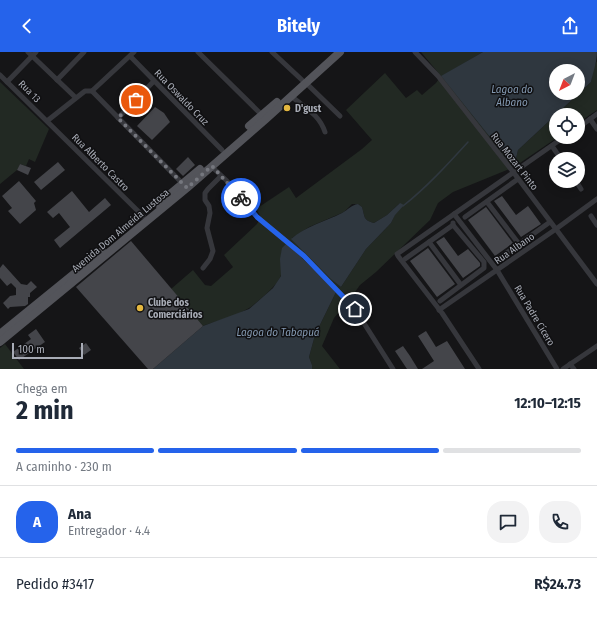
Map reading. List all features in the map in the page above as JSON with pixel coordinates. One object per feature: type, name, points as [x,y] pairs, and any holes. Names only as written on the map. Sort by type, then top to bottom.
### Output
[{"type":"main road","name":"Avenida Dom Almeida Lustosa","points":[[0,342],[14,327],[185,186],[222,150],[291,96],[332,52]]},
{"type":"main road","name":"Avenida Dom Almeida Lustosa","points":[[37,309],[144,216],[212,166],[304,81],[340,52]]},
{"type":"main road","name":"Avenida Dom Almeida Lustosa","points":[[0,334],[14,327]]},
{"type":"street","points":[[57,80],[84,52]]},
{"type":"street","points":[[198,52],[264,117]]},
{"type":"street","points":[[272,52],[340,116]]},
{"type":"street","name":"Rua Mozart Pinto","points":[[415,52],[438,76],[514,173],[597,284]]},
{"type":"street","points":[[7,82],[32,53],[57,80],[76,97]]},
{"type":"street","points":[[47,121],[85,91],[92,91],[132,54]]},
{"type":"street","name":"Rua Oswaldo Cruz","points":[[132,54],[154,81],[222,150]]},
{"type":"street","name":"Rua 13","points":[[0,75],[47,121]]},
{"type":"street","points":[[118,118],[154,81]]},
{"type":"street","points":[[92,91],[185,186]]},
{"type":"street","points":[[291,96],[317,116],[322,122],[325,132]]},
{"type":"street","points":[[585,123],[597,114]]},
{"type":"street","points":[[590,119],[597,129]]},
{"type":"street","name":"Rua Alberto Castro","points":[[47,121],[144,216]]},
{"type":"street","points":[[479,369],[439,310],[397,254],[555,144]]},
{"type":"street","points":[[552,146],[556,152]]},
{"type":"street","points":[[212,166],[257,217],[304,256],[355,309],[393,369]]},
{"type":"street","points":[[202,268],[210,259],[213,251],[207,228],[210,212],[209,206],[205,200],[205,193],[221,176]]},
{"type":"street","points":[[465,217],[518,179]]},
{"type":"street","name":"Rua Albano","points":[[439,310],[597,199]]},
{"type":"street","points":[[487,202],[519,244]]},
{"type":"street","points":[[440,301],[484,268],[485,265],[453,225],[453,215]]},
{"type":"street","name":"Rua Padre Cícero","points":[[453,215],[497,270],[557,369]]},
{"type":"street","points":[[591,216],[597,226]]},
{"type":"street","points":[[498,259],[550,222]]},
{"type":"street","points":[[405,259],[453,225]]},
{"type":"street","points":[[429,242],[461,285]]},
{"type":"street","points":[[563,369],[597,346]]},
{"type":"street","points":[[570,364],[574,369]]},
{"type":"shaded area","points":[[421,52],[483,52],[442,76],[514,167],[453,192],[438,203],[430,220],[376,272],[360,285],[334,318],[322,346],[340,369],[312,369],[309,357],[315,335],[336,292],[288,243],[281,254],[281,275],[267,293],[253,306],[244,311],[203,326],[171,289],[193,270],[205,285],[211,286],[233,267],[224,255],[257,224],[261,217],[256,209],[289,187],[296,198],[372,140],[346,110],[385,73],[406,98],[417,90],[422,95],[436,83],[441,76]],"holes":[[[400,203],[391,223],[366,249],[341,287],[292,238],[309,227],[344,212],[352,204],[358,204],[362,207],[366,219],[374,223],[387,215]]]},
{"type":"shaded area","points":[[597,61],[597,110],[585,118],[585,108],[563,108],[572,100],[585,100],[585,88],[591,82],[593,68]]},
{"type":"shaded area","points":[[0,82],[49,129],[35,162],[29,159],[26,166],[20,164],[17,170],[0,184]]},
{"type":"shaded area","points":[[549,121],[549,143],[514,167],[518,150]]},
{"type":"shaded area","points":[[5,344],[24,369],[0,369],[0,348]]},
{"type":"water","name":"Lagoa do Albano","points":[[483,52],[597,52],[591,82],[585,88],[585,64],[549,64],[549,100],[572,100],[563,108],[549,108],[549,121],[518,150],[514,167],[441,76]]},
{"type":"water","points":[[400,203],[404,205],[395,215],[391,223],[366,249],[341,287],[291,239],[315,224],[342,213],[351,206],[358,204],[362,207],[366,219],[374,223],[387,215]]},
{"type":"water","name":"Lagoa do Tabapuá","points":[[287,243],[336,292],[315,335],[309,357],[312,369],[153,369],[203,326],[249,309],[273,288],[281,276],[280,259],[282,248]]},
{"type":"building","points":[[155,107],[164,113],[170,122],[152,140],[137,126]]},
{"type":"building","points":[[188,157],[195,165],[183,176],[176,169]]},
{"type":"building","points":[[58,162],[65,170],[41,190],[34,182]]},
{"type":"building","points":[[20,164],[31,168],[28,175],[17,170]]},
{"type":"building","points":[[19,181],[36,201],[34,203],[36,210],[20,224],[8,211],[12,208],[2,196]]},
{"type":"building","points":[[72,191],[89,212],[105,198],[111,205],[60,248],[54,240],[70,227],[59,213],[53,218],[47,212]]},
{"type":"building","points":[[502,196],[516,215],[528,206],[541,224],[521,237],[494,201]]},
{"type":"building","points":[[486,207],[513,243],[495,256],[468,220]]},
{"type":"building","points":[[444,237],[458,256],[468,249],[480,263],[480,266],[463,278],[436,242]]},
{"type":"building","name":"Clube dos Comerciários","points":[[131,241],[203,326],[153,369],[148,369],[76,287]]},
{"type":"building","points":[[428,248],[455,284],[437,297],[410,261]]},
{"type":"building","points":[[3,264],[21,284],[27,285],[31,281],[37,287],[30,293],[30,297],[28,297],[28,304],[25,306],[10,307],[8,309],[3,303],[10,296],[16,295],[16,288],[11,283],[7,286],[0,278],[0,268]]},
{"type":"building","points":[[36,329],[45,342],[19,360],[13,352],[31,339],[28,335]]},
{"type":"building","points":[[426,331],[436,347],[447,341],[465,369],[422,369],[434,361],[418,336]]},
{"type":"building","points":[[86,343],[91,350],[84,355],[79,348]]},
{"type":"building","points":[[403,346],[418,369],[407,369],[395,351]]},
{"type":"waterway","points":[[403,206],[429,183],[468,142]]},
{"type":"way so far","points":[[136,100],[118,118],[187,188],[212,166],[241,198]]},
{"type":"place","name":"D'gust","points":[[287,108]]},
{"type":"place","name":"Clube dos Comerciários","points":[[140,308]]},
{"type":"route","points":[[241,198],[257,217],[304,256],[355,309]]}]
